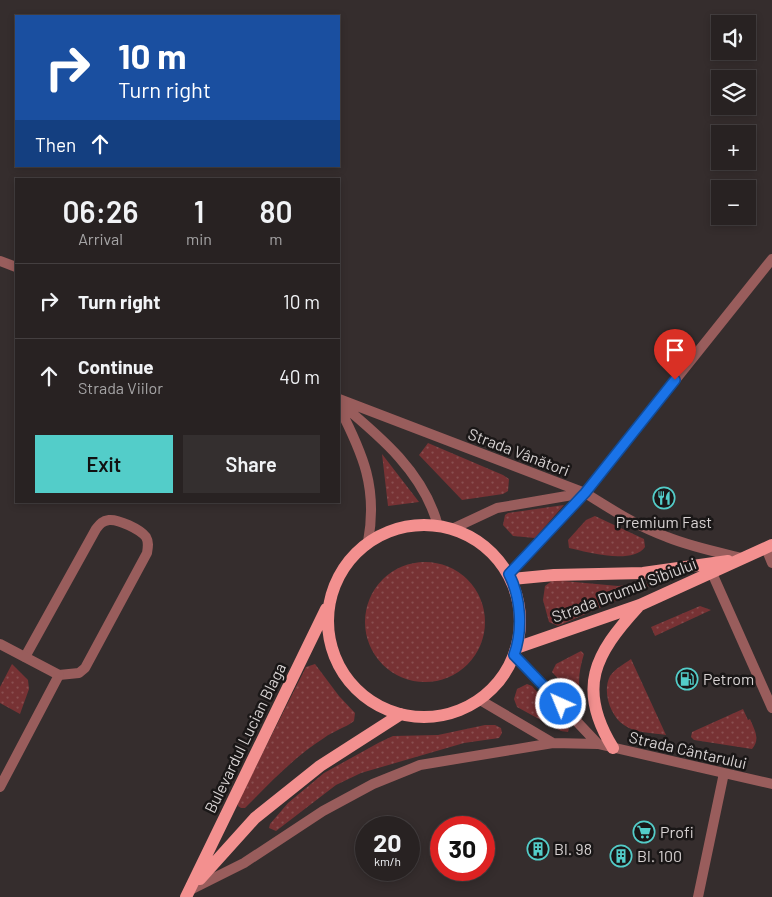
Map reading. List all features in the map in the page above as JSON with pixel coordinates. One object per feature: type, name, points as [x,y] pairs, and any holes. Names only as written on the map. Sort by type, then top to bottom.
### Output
[{"type":"main road","points":[[418,524],[438,526],[452,530],[467,535],[484,545],[500,560],[510,576],[520,616],[515,652],[495,685],[480,700],[454,713],[428,717],[401,714],[380,707],[359,693],[343,674],[332,651],[327,626],[329,601],[338,577],[352,556],[368,542],[394,529],[418,524]]},
{"type":"main road","name":"Strada Drumul Sibiului","points":[[515,652],[640,605],[769,546]]},
{"type":"main road","name":"Strada Drumul Sibiului","points":[[510,576],[659,572],[742,558]]},
{"type":"main road","name":"Bulevardul Lucian Blaga","points":[[188,893],[329,601]]},
{"type":"main road","points":[[613,748],[601,729],[594,711],[592,693],[595,675],[599,658],[608,642],[640,605]]},
{"type":"main road","points":[[188,893],[255,818],[320,766],[401,714]]},
{"type":"street","points":[[510,576],[585,493],[772,259]]},
{"type":"street","points":[[0,261],[15,267]]},
{"type":"street","name":"Strada Vânători","points":[[340,401],[585,493],[620,514],[665,537],[700,549],[742,558]]},
{"type":"street","name":"Strada Vânători","points":[[340,402],[392,448],[418,480],[434,510],[438,526]]},
{"type":"street","points":[[340,409],[361,451],[371,488],[372,522],[368,542]]},
{"type":"street","points":[[452,530],[497,508],[585,493]]},
{"type":"street","points":[[0,644],[24,657],[59,675],[79,673],[85,668],[147,553],[148,543],[139,531],[112,520],[102,522],[96,529],[24,657]]},
{"type":"street","points":[[769,546],[772,562]]},
{"type":"street","points":[[712,573],[772,708]]},
{"type":"street","points":[[515,652],[598,744]]},
{"type":"street","points":[[0,787],[59,675]]},
{"type":"street","name":"Strada Cântarului","points":[[480,700],[553,743],[598,744],[772,784]]},
{"type":"street","points":[[188,893],[244,863],[323,811],[372,784],[420,765],[553,743]]},
{"type":"street","points":[[698,897],[724,773]]},
{"type":"shaded area","points":[[428,443],[503,475],[509,479],[508,491],[503,494],[462,500],[419,455]]},
{"type":"shaded area","points":[[382,454],[419,502],[388,506]]},
{"type":"shaded area","points":[[564,505],[535,538],[513,536],[503,525],[505,515],[508,513]]},
{"type":"shaded area","points":[[595,516],[644,539],[645,547],[639,552],[620,556],[609,556],[569,548],[568,540],[586,520]]},
{"type":"shaded area","points":[[425,562],[448,566],[468,579],[481,599],[485,622],[481,645],[468,665],[448,678],[425,682],[402,678],[382,665],[369,645],[365,622],[369,599],[382,579],[402,566]]},
{"type":"shaded area","points":[[553,580],[618,586],[647,583],[652,585],[558,626],[549,622],[543,600],[545,586]]},
{"type":"shaded area","points":[[700,606],[711,610],[655,636],[651,627]]},
{"type":"shaded area","points":[[581,651],[584,654],[579,677],[582,700],[579,702],[552,672],[556,664]]},
{"type":"shaded area","points":[[631,659],[666,735],[628,728],[619,721],[611,709],[607,696],[610,676]]},
{"type":"shaded area","points":[[12,664],[28,680],[29,689],[20,714],[0,703],[0,687]]},
{"type":"shaded area","points":[[315,664],[339,696],[355,713],[354,721],[313,745],[245,808],[241,808],[238,806],[238,802],[306,667]]},
{"type":"shaded area","points":[[527,684],[532,686],[569,729],[568,732],[561,731],[517,707],[514,699],[517,689]]},
{"type":"shaded area","points":[[743,709],[748,720],[750,719],[756,734],[756,742],[752,749],[694,740],[691,737],[692,732]]},
{"type":"shaded area","points":[[485,725],[495,725],[501,728],[502,733],[499,738],[464,743],[361,773],[336,785],[276,831],[269,828],[270,824],[288,803],[324,773],[380,742],[393,736],[438,735]]},
{"type":"place","name":"Premium Fast","points":[[664,498]]},
{"type":"place","name":"Petrom","points":[[687,679]]},
{"type":"place","name":"Profi","points":[[644,832]]},
{"type":"place","name":"Bl. 98","points":[[538,849]]},
{"type":"place","name":"Bl. 100","points":[[621,856]]},
{"type":"route","points":[[561,704],[514,655],[518,641],[520,616],[516,592],[509,574],[585,493],[675,380]]}]
